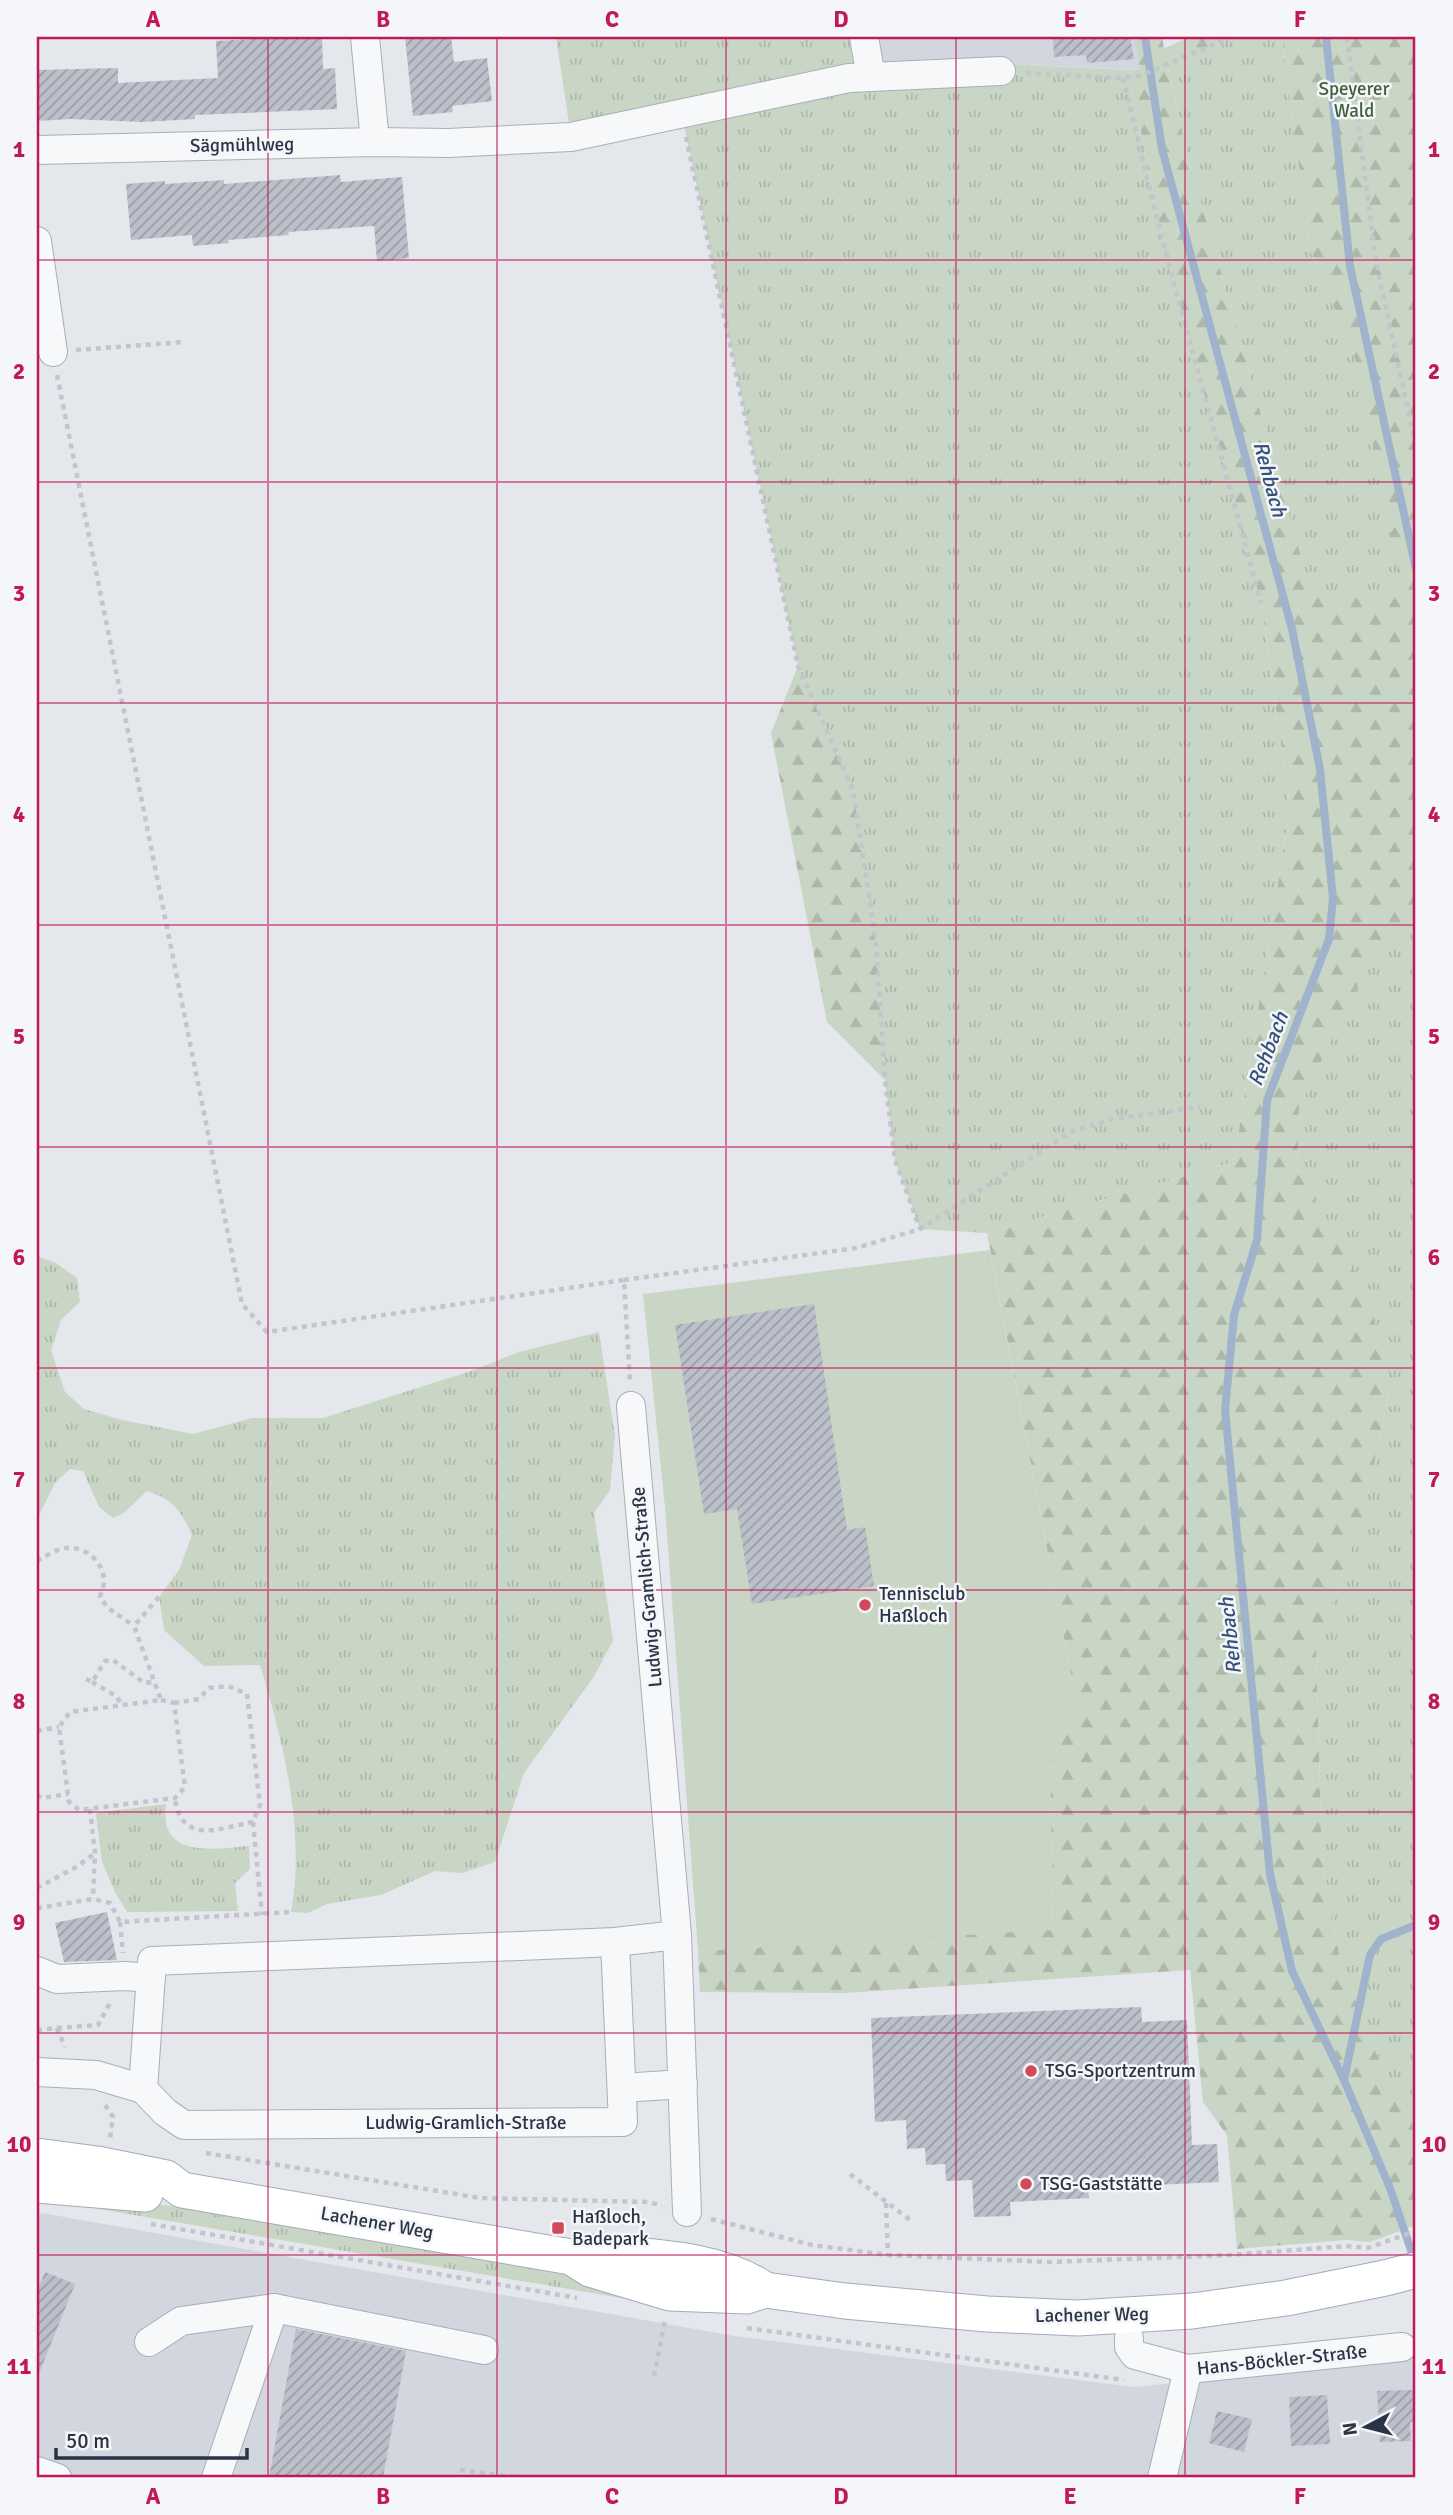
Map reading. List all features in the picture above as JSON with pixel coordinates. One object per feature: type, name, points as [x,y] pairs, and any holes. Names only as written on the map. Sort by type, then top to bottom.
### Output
[{"type":"main road","name":"Lachener Weg","points":[[37,2157],[97,2164],[166,2178],[182,2190],[571,2257],[593,2252],[678,2259],[747,2277],[765,2290],[845,2301],[974,2313],[1078,2318],[1192,2311],[1286,2298],[1401,2274]]},
{"type":"main road","name":"Lachener Weg","points":[[37,2185],[163,2196],[182,2190]]},
{"type":"street","points":[[365,37],[375,142]]},
{"type":"street","points":[[864,37],[871,77]]},
{"type":"street","name":"Sägmühlweg","points":[[37,150],[375,142],[448,143],[571,137],[849,78],[1001,71]]},
{"type":"street","points":[[37,241],[52,352]]},
{"type":"street","name":"Ludwig-Gramlich-Straße","points":[[631,1406],[677,1935],[687,2213]]},
{"type":"street","points":[[143,2089],[138,1977],[152,1961],[615,1942],[677,1935]]},
{"type":"street","name":"Ludwig-Gramlich-Straße","points":[[37,2072],[96,2076],[143,2089],[165,2112],[184,2125],[623,2122],[615,1942]]},
{"type":"street","points":[[37,1971],[57,1979],[138,1977]]},
{"type":"street","points":[[622,2088],[683,2084]]},
{"type":"street","points":[[215,2478],[274,2308]]},
{"type":"street","points":[[149,2342],[181,2321],[274,2308],[484,2350]]},
{"type":"street","points":[[1129,2338],[1129,2347],[1135,2355],[1188,2369]]},
{"type":"street","name":"Hans-Böckler-Straße","points":[[1162,2478],[1188,2369],[1402,2347]]},
{"type":"street","points":[[37,2471],[57,2478]]},
{"type":"path","points":[[1001,71],[1123,78],[1140,76],[1231,37]]},
{"type":"path","points":[[1347,37],[1376,262],[1416,447]]},
{"type":"path","points":[[1123,78],[1161,235],[1261,603]]},
{"type":"path","points":[[682,115],[798,666],[853,790],[876,943],[885,1080],[895,1160],[920,1228]]},
{"type":"path","points":[[183,342],[52,352],[242,1304],[267,1332],[856,1248],[920,1228],[1071,1132],[1112,1119],[1200,1107]]},
{"type":"path","points":[[624,1280],[631,1406]]},
{"type":"path","points":[[37,1561],[71,1547],[83,1550],[95,1558],[101,1568],[104,1582],[100,1597],[108,1608],[134,1626],[161,1700]]},
{"type":"path","points":[[134,1626],[159,1597]]},
{"type":"path","points":[[92,1682],[105,1661],[113,1660],[142,1682],[155,1683]]},
{"type":"path","points":[[86,1679],[116,1696],[123,1706]]},
{"type":"path","points":[[37,1731],[59,1727],[70,1713],[161,1700],[174,1703],[199,1699],[209,1688],[228,1686],[247,1694],[260,1805],[254,1822],[262,1914]]},
{"type":"path","points":[[59,1727],[69,1802],[79,1810],[175,1798],[185,1787],[174,1703]]},
{"type":"path","points":[[37,1794],[42,1798],[68,1794]]},
{"type":"path","points":[[175,1798],[178,1818],[186,1826],[201,1831],[254,1822]]},
{"type":"path","points":[[90,1809],[95,1853],[93,1899]]},
{"type":"path","points":[[37,1889],[78,1867],[95,1853]]},
{"type":"path","points":[[37,1908],[93,1899],[110,1903],[120,1922],[121,1934]]},
{"type":"path","points":[[120,1922],[291,1912]]},
{"type":"path","points":[[57,2028],[98,2025],[138,1977]]},
{"type":"path","points":[[193,2151],[480,2198],[649,2202],[812,2245],[888,2255],[1050,2262],[1230,2255],[1347,2246],[1368,2248],[1416,2231]]},
{"type":"path","points":[[850,2174],[910,2220]]},
{"type":"path","points":[[886,2202],[888,2255]]},
{"type":"path","points":[[460,2470],[523,2478]]},
{"type":"shaded area","points":[[849,37],[1134,37],[1140,70],[1001,64],[855,70]]},
{"type":"shaded area","points":[[42,2213],[734,2336],[1134,2387],[1173,2383],[1416,2342],[1416,2478],[37,2478],[37,2215]]},
{"type":"green space","points":[[556,37],[849,37],[855,70],[1001,64],[1129,70],[1161,235],[1261,603],[1290,807],[1234,1162],[987,1233],[920,1229],[895,1160],[885,1080],[876,943],[853,790],[798,666],[682,116],[571,137]]},
{"type":"green space","name":"Speyerer Wald","points":[[1134,37],[1162,37],[1164,49],[1188,37],[1231,37],[1167,64],[1185,145],[1311,592],[1402,594],[1361,374],[1310,250],[1282,37],[1416,37],[1416,909],[1370,960],[1299,1107],[1297,1171],[1370,1299],[1389,1392],[1363,1517],[1316,1647],[1322,1858],[1340,1960],[1378,2058],[1416,2130],[1416,2225],[1370,2242],[1346,2240],[1237,2249],[1227,2135],[1203,2102],[1190,1970],[845,1993],[700,1992],[698,1951],[1053,1929],[1050,1769],[1076,1702],[987,1233],[1234,1162],[1290,807],[1261,603],[1161,235],[1129,70],[1140,70]]},
{"type":"green space","points":[[1231,37],[1282,37],[1310,250],[1361,374],[1403,594],[1311,593],[1185,145],[1167,63]]},
{"type":"green space","points":[[798,666],[853,790],[876,943],[885,1080],[827,1022],[771,733]]},
{"type":"green space","points":[[1416,909],[1416,2130],[1378,2058],[1340,1960],[1322,1858],[1316,1647],[1363,1517],[1389,1392],[1297,1171],[1299,1107],[1370,959]]},
{"type":"green space","name":"Tennisclub Haßloch","points":[[990,1250],[1076,1702],[1050,1769],[1053,1930],[698,1951],[665,1507],[643,1294]]},
{"type":"green space","points":[[37,1256],[56,1263],[77,1278],[80,1302],[61,1320],[51,1350],[65,1392],[84,1409],[122,1420],[193,1434],[252,1418],[323,1418],[474,1370],[519,1352],[599,1332],[615,1436],[610,1490],[594,1513],[613,1641],[593,1678],[524,1773],[495,1862],[462,1873],[435,1871],[381,1895],[327,1904],[308,1913],[291,1912],[296,1850],[290,1787],[277,1724],[260,1665],[204,1666],[164,1630],[159,1597],[179,1570],[192,1535],[184,1519],[170,1502],[147,1491],[125,1512],[113,1518],[99,1507],[83,1471],[70,1469],[55,1483],[37,1519]]},
{"type":"green space","points":[[166,1804],[166,1822],[171,1834],[179,1842],[205,1849],[249,1846],[250,1869],[235,1883],[238,1911],[127,1912],[102,1862],[96,1813]]},
{"type":"green space","points":[[101,2200],[187,2207],[598,2278],[657,2304],[99,2209]]},
{"type":"building","points":[[322,37],[323,69],[335,68],[337,109],[195,115],[195,119],[143,122],[71,119],[37,121],[37,70],[118,68],[118,83],[218,78],[216,41]]},
{"type":"building","points":[[405,37],[451,37],[454,62],[487,58],[492,101],[452,106],[453,112],[413,116]]},
{"type":"building","points":[[1053,37],[1130,37],[1134,59],[1087,63],[1086,55],[1054,57]]},
{"type":"building","points":[[340,175],[341,182],[402,177],[409,258],[377,261],[374,226],[288,232],[289,235],[193,246],[192,235],[131,240],[126,184],[224,180],[224,184]]},
{"type":"building","points":[[814,1304],[847,1530],[865,1527],[874,1586],[752,1604],[737,1509],[704,1514],[675,1325]]},
{"type":"building","points":[[107,1912],[117,1960],[64,1962],[55,1923]]},
{"type":"building","name":"TSG-Sportzentrum","points":[[1141,2007],[1142,2022],[1187,2020],[1192,2145],[1217,2144],[1219,2182],[1088,2188],[1089,2198],[1010,2202],[1011,2216],[974,2217],[972,2180],[946,2181],[945,2164],[926,2165],[925,2148],[907,2149],[906,2120],[875,2122],[871,2018]]},
{"type":"building","points":[[45,2272],[75,2284],[38,2376],[37,2292]]},
{"type":"building","points":[[296,2329],[406,2351],[383,2478],[269,2478]]},
{"type":"building","points":[[1416,2390],[1416,2421],[1410,2422],[1411,2441],[1380,2442],[1377,2391]]},
{"type":"building","points":[[1327,2395],[1330,2444],[1291,2446],[1289,2397]]},
{"type":"building","points":[[1217,2411],[1252,2419],[1244,2452],[1209,2443]]},
{"type":"waterway","name":"Rehbach","points":[[1145,37],[1162,149],[1292,629],[1320,769],[1333,898],[1329,939],[1267,1100],[1257,1240],[1234,1315],[1225,1410],[1270,1874],[1292,1971],[1344,2080],[1390,2188],[1415,2262]]},
{"type":"waterway","points":[[1326,37],[1350,266],[1416,569]]},
{"type":"waterway","name":"Rehbach","points":[[1344,2080],[1370,1955],[1381,1939],[1416,1925]]},
{"type":"place","name":"Tennisclub Haßloch","points":[[865,1605]]},
{"type":"place","name":"TSG-Sportzentrum","points":[[1031,2071]]},
{"type":"place","name":"TSG-Gaststätte","points":[[1026,2184]]},
{"type":"place","name":"Haßloch, Badepark","points":[[558,2228]]}]
